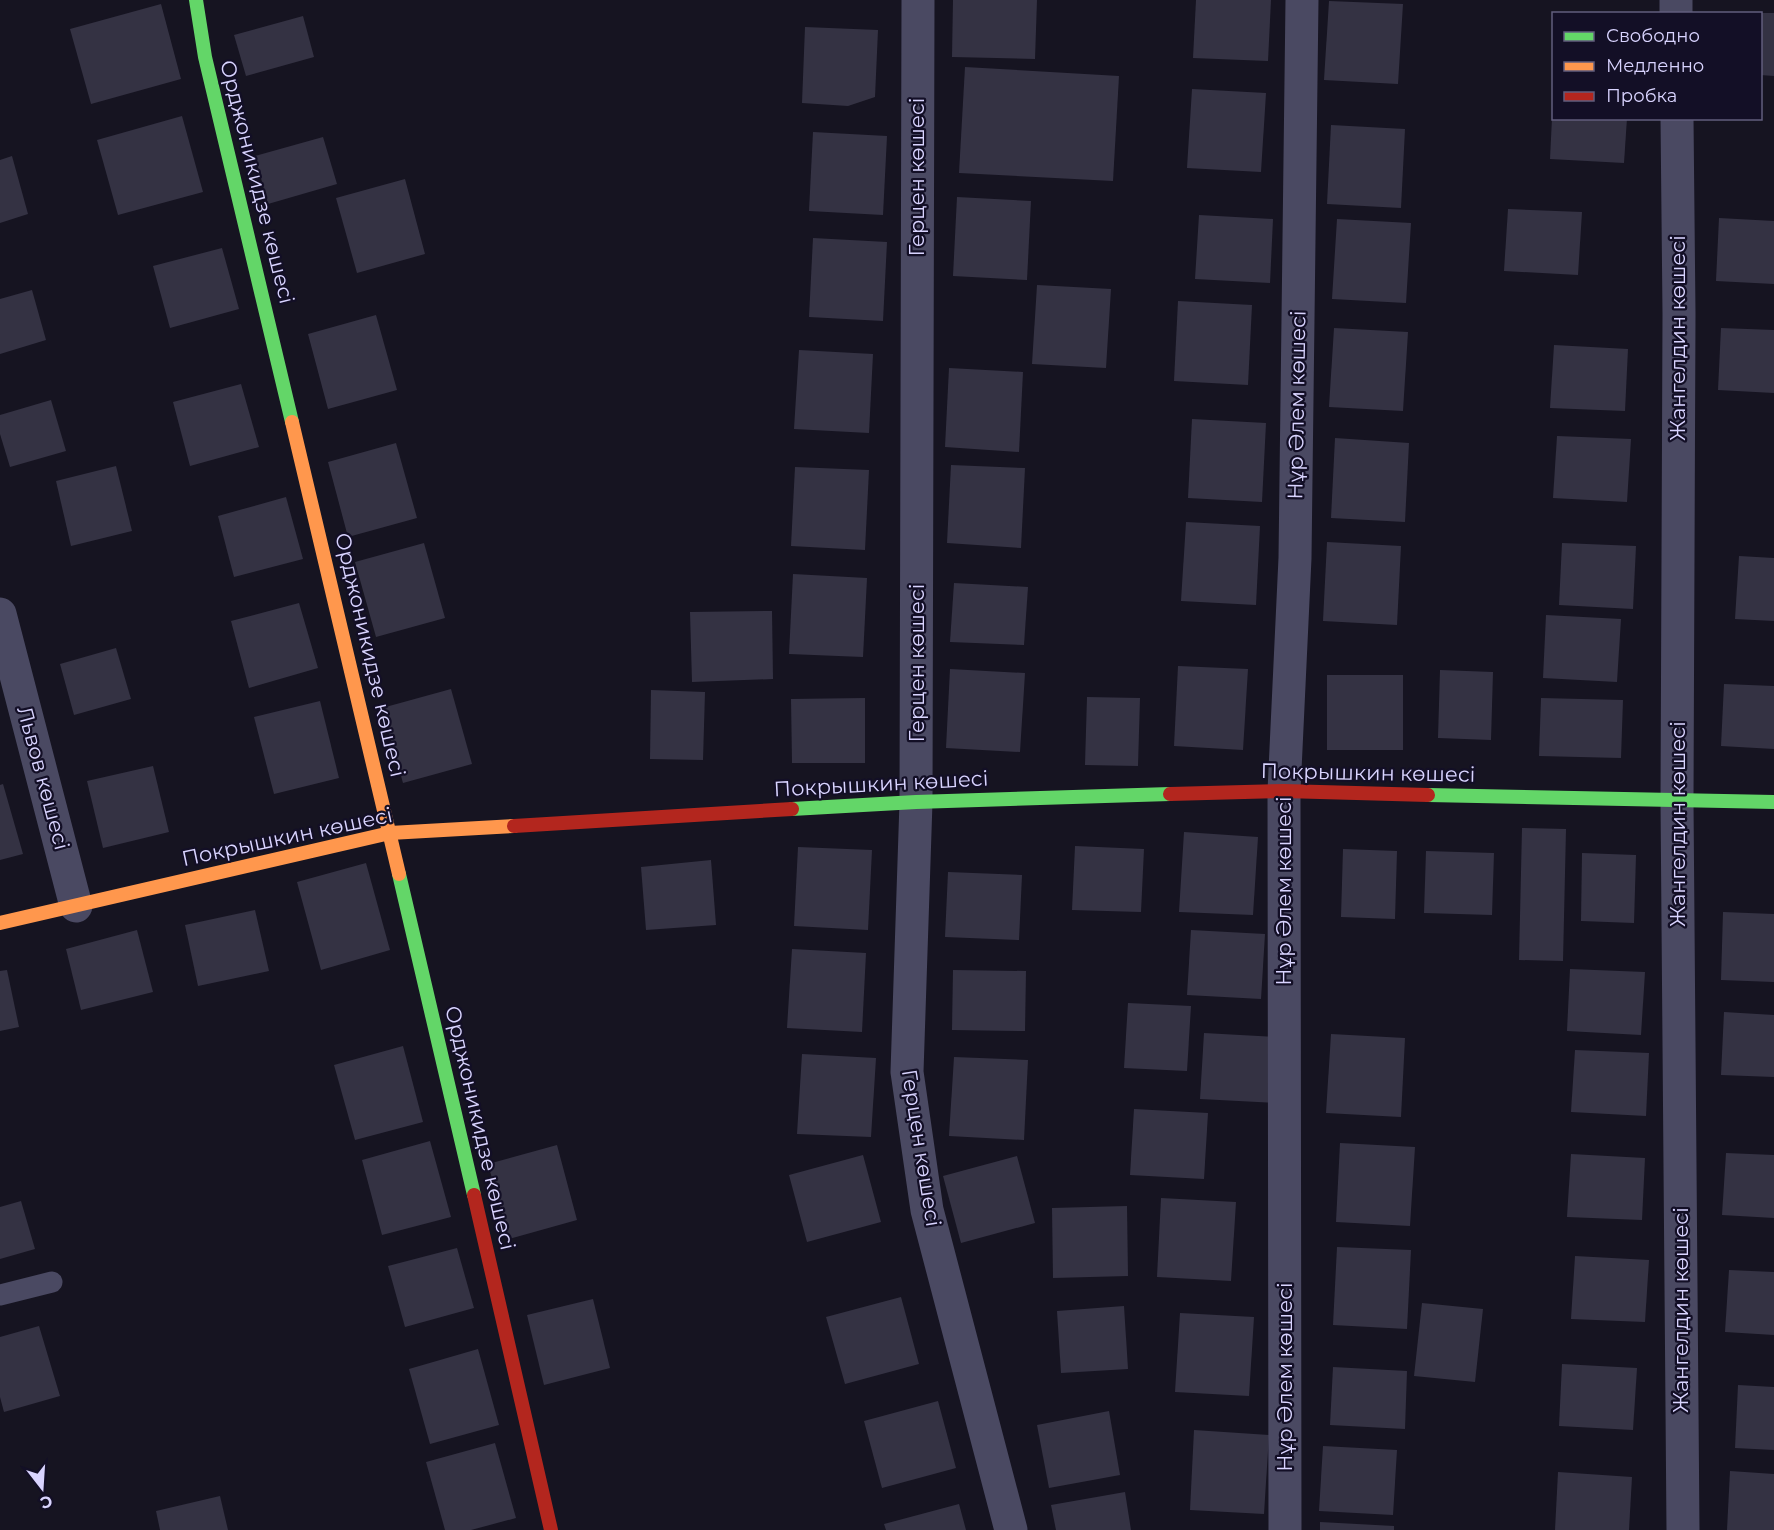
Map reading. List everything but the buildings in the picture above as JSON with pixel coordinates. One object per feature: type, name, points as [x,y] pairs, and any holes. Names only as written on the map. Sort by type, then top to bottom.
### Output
[{"type":"street","name":"Орджоникидзе көшесі","points":[[196,0],[205,57],[390,833],[550,1530]]},
{"type":"street","name":"Герцен көшесі","points":[[918,0],[916,802],[907,1072],[927,1210],[1011,1530]]},
{"type":"street","name":"Нұр Әлем көшесі","points":[[1285,1530],[1284,791],[1295,546],[1302,0]]},
{"type":"street","name":"Жангелдин көшесі","points":[[1677,120],[1679,314],[1677,801],[1683,1530]]},
{"type":"street","name":"Львов көшесі","points":[[0,614],[76,906]]},
{"type":"street","name":"Покрышкин көшесі","points":[[0,923],[390,833],[916,802],[1284,791],[1774,802]]},
{"type":"lane","points":[[0,1295],[52,1282]]},
{"type":"traffic: fast","points":[[196,0],[205,57],[292,422]]},
{"type":"traffic: fast","points":[[792,809],[916,802],[1170,794]]},
{"type":"traffic: fast","points":[[1428,795],[1774,802]]},
{"type":"traffic: fast","points":[[399,874],[474,1195]]},
{"type":"traffic: slow","points":[[292,422],[399,874]]},
{"type":"traffic: slow","points":[[0,923],[390,833],[514,826]]},
{"type":"traffic: jam","points":[[1170,794],[1284,791],[1428,795]]},
{"type":"traffic: jam","points":[[514,826],[792,809]]},
{"type":"traffic: jam","points":[[474,1195],[551,1530]]}]
